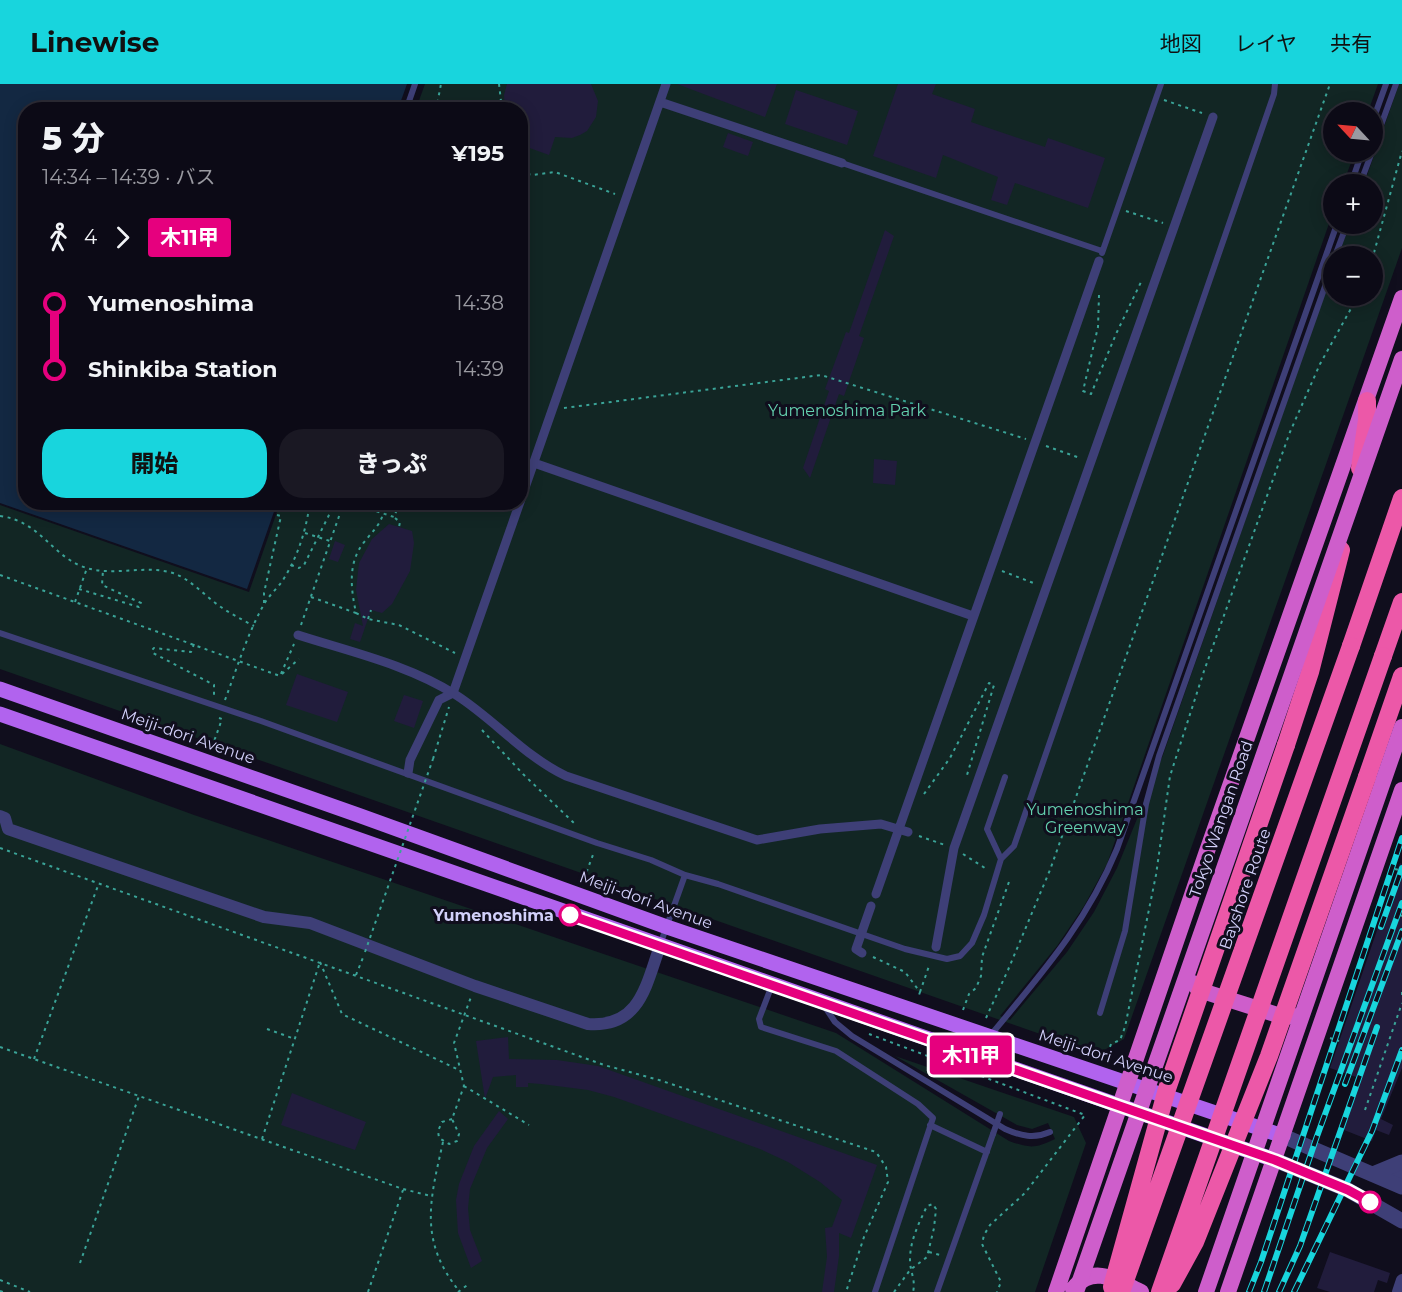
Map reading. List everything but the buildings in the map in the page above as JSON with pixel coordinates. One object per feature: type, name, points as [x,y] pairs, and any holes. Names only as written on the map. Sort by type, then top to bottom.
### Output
[{"type":"highway","points":[[1056,1292],[1206,854],[1402,298]]},
{"type":"highway","name":"Tokyo Wangan Road","points":[[1076,1292],[1402,359]]},
{"type":"highway","points":[[1111,1292],[1167,1089],[1310,672],[1326,615],[1358,477],[1367,420],[1367,401]]},
{"type":"highway","name":"Bayshore Route","points":[[1121,1292],[1402,498]]},
{"type":"highway","points":[[1160,1292],[1402,602]]},
{"type":"highway","points":[[1166,1292],[1195,1242],[1273,1045],[1402,676]]},
{"type":"highway","points":[[1206,1292],[1402,727]]},
{"type":"highway","points":[[1228,1292],[1402,790]]},
{"type":"highway","points":[[1206,854],[1211,871],[1209,893],[1190,971],[1191,978],[1199,990],[1284,1017],[1292,1017],[1299,1013],[1305,1005],[1321,978],[1342,959]]},
{"type":"highway","points":[[1071,1292],[1074,1286],[1083,1279],[1100,1275],[1108,1276],[1141,1292]]},
{"type":"main road","name":"Meiji-dori Avenue","points":[[0,689],[667,927],[1283,1136]]},
{"type":"main road","points":[[0,714],[823,1004],[1275,1160]]},
{"type":"street","points":[[528,480],[666,84]]},
{"type":"street","points":[[660,102],[842,163]]},
{"type":"street","points":[[936,947],[950,847],[1047,588],[1213,117]]},
{"type":"street","points":[[876,894],[904,830],[910,797],[1101,256]]},
{"type":"street","points":[[534,463],[973,616]]},
{"type":"street","points":[[408,773],[410,760],[439,700],[453,693],[517,510]]},
{"type":"street","points":[[298,635],[424,677],[469,703],[532,756],[557,772],[757,840],[820,829],[881,824],[904,830]]},
{"type":"street","points":[[0,816],[5,818],[8,830],[264,917],[310,923],[475,986],[588,1024],[601,1025],[619,1020],[635,1006],[645,992],[660,946]]},
{"type":"street","points":[[862,952],[856,949],[871,906]]},
{"type":"street","points":[[1283,1136],[1402,1187]]},
{"type":"street","points":[[1275,1160],[1348,1190],[1402,1221]]},
{"type":"street","points":[[1373,1174],[1402,1162]]},
{"type":"street","points":[[1373,1174],[1402,1174]]},
{"type":"street","points":[[1398,1292],[1402,1280]]},
{"type":"lane","points":[[409,102],[416,84]]},
{"type":"lane","points":[[842,163],[1101,256],[1161,84]]},
{"type":"lane","points":[[0,633],[408,773],[597,843],[651,860],[685,875],[718,884],[905,950],[946,959],[960,956],[972,943],[984,915],[1001,859],[1014,846],[1276,84]]},
{"type":"lane","points":[[1380,102],[1386,84]]},
{"type":"lane","points":[[1383,120],[1396,84]]},
{"type":"lane","points":[[990,1037],[1071,935],[1105,878],[1333,234]]},
{"type":"lane","points":[[1100,1013],[1125,931],[1146,804],[1159,756],[1323,292]]},
{"type":"lane","points":[[1001,859],[987,829],[1005,777]]},
{"type":"lane","points":[[660,946],[685,875]]},
{"type":"lane","points":[[772,985],[759,1019],[761,1027],[836,1051],[918,1104],[933,1119],[875,1292]]},
{"type":"lane","points":[[823,1004],[835,1022],[852,1036],[1005,1129],[1017,1135],[1030,1137],[1050,1132]]},
{"type":"lane","points":[[937,1292],[1000,1114]]},
{"type":"lane","points":[[930,1125],[987,1152]]},
{"type":"path","points":[[438,102],[441,84]]},
{"type":"path","points":[[499,84],[501,102]]},
{"type":"path","points":[[986,1018],[1050,870],[1330,84]]},
{"type":"path","points":[[1156,97],[1213,117]]},
{"type":"path","points":[[1376,246],[1402,151]]},
{"type":"path","points":[[528,174],[555,172],[627,198]]},
{"type":"path","points":[[1118,208],[1174,227]]},
{"type":"path","points":[[1099,291],[1098,327],[1083,391],[1091,394],[1116,334],[1146,272]]},
{"type":"path","points":[[1103,1065],[1111,1044],[1120,1040],[1125,1027],[1156,875],[1170,776],[1204,670],[1290,432],[1320,364],[1352,306]]},
{"type":"path","points":[[552,410],[821,375],[1036,442],[1091,462]]},
{"type":"path","points":[[225,700],[264,603],[282,581],[291,565],[305,533],[309,510]]},
{"type":"path","points":[[291,565],[298,568],[304,564],[332,510]]},
{"type":"path","points":[[280,676],[298,635],[341,510]]},
{"type":"path","points":[[371,510],[394,518],[400,522],[399,527]]},
{"type":"path","points":[[394,518],[397,510]]},
{"type":"path","points":[[356,613],[352,597],[352,568],[362,544],[381,522],[383,514]]},
{"type":"path","points":[[264,603],[264,593],[282,516],[278,515]]},
{"type":"path","points":[[0,516],[18,520],[33,527],[80,566],[103,570],[148,570],[176,574],[189,581],[218,605],[254,626]]},
{"type":"path","points":[[305,533],[330,541]]},
{"type":"path","points":[[991,567],[1047,588]]},
{"type":"path","points":[[75,602],[87,568]]},
{"type":"path","points":[[79,589],[141,606],[141,603],[102,585],[103,570]]},
{"type":"path","points":[[0,575],[280,676]]},
{"type":"path","points":[[311,597],[368,619],[399,625],[450,651]]},
{"type":"path","points":[[368,619],[371,610]]},
{"type":"path","points":[[194,644],[191,652],[154,648],[152,650],[214,685],[214,700]]},
{"type":"path","points":[[280,676],[298,659]]},
{"type":"path","points":[[910,797],[919,800],[950,758],[989,683],[994,685],[966,779]]},
{"type":"path","points":[[356,975],[453,693]]},
{"type":"path","points":[[212,747],[222,719],[214,717]]},
{"type":"path","points":[[480,728],[523,774],[597,843],[584,879]]},
{"type":"path","points":[[904,830],[950,847],[988,870]]},
{"type":"path","points":[[0,848],[604,1065],[659,1080],[876,1152],[886,1167],[888,1182],[864,1237],[846,1292]]},
{"type":"path","points":[[1395,869],[1402,871]]},
{"type":"path","points":[[963,1010],[969,994],[976,988],[981,976],[982,957],[1010,879]]},
{"type":"path","points":[[34,1059],[99,883]]},
{"type":"path","points":[[862,952],[905,972],[920,993],[929,966]]},
{"type":"path","points":[[262,1139],[320,962]]},
{"type":"path","points":[[320,962],[342,1014],[460,1071]]},
{"type":"path","points":[[452,1119],[442,1122],[438,1131],[443,1142],[450,1144],[457,1141],[459,1134],[452,1119],[464,1086],[454,1042],[475,986]]},
{"type":"path","points":[[1365,1110],[1402,1001],[1402,992]]},
{"type":"path","points":[[267,1029],[295,1039]]},
{"type":"path","points":[[1328,1037],[1339,1041]]},
{"type":"path","points":[[0,1047],[403,1189],[431,1196]]},
{"type":"path","points":[[464,1086],[529,1125]]},
{"type":"path","points":[[80,1263],[138,1096]]},
{"type":"path","points":[[997,1292],[1001,1282],[982,1244],[984,1235],[990,1225],[1025,1193],[1084,1115]]},
{"type":"path","points":[[443,1142],[431,1196],[432,1241],[448,1278],[459,1292],[470,1283]]},
{"type":"path","points":[[368,1292],[403,1189]]},
{"type":"path","points":[[894,1292],[910,1270],[927,1257],[936,1219],[936,1209],[933,1204],[927,1206],[910,1245],[910,1270],[915,1279],[913,1292]]},
{"type":"path","points":[[0,1280],[30,1292]]},
{"type":"green space","name":"Yumenoshima Park","points":[[425,84],[1378,84],[1372,102],[1323,102],[1323,162],[1351,162],[1347,174],[1323,174],[1323,234],[1325,234],[1107,864],[1084,906],[1057,946],[1000,1016],[1010,1020],[1067,952],[1094,912],[1117,868],[1163,755],[1323,299],[1323,306],[1382,306],[1124,1039],[1097,1054],[0,669],[0,505],[249,592],[278,510],[528,510],[528,102],[419,102]]},
{"type":"green space","name":"Yumenoshima Park","points":[[1399,84],[1402,84],[1402,248],[1383,302],[1383,246],[1342,246],[1346,234],[1383,234],[1383,174],[1368,174],[1372,162],[1383,162],[1383,130]]},
{"type":"green space","points":[[0,744],[194,815],[836,1033],[1009,1141],[1032,1146],[1042,1145],[1055,1139],[1048,1123],[1032,1129],[1017,1125],[895,1056],[1074,1117],[1086,1143],[1035,1292],[0,1292]]},
{"type":"water","points":[[0,84],[407,84],[401,102],[18,102],[18,509],[0,503]]},
{"type":"water","points":[[20,510],[275,510],[247,589]]},
{"type":"railway","points":[[1249,1292],[1402,838]]},
{"type":"railway","points":[[1381,927],[1402,868]]},
{"type":"railway","points":[[1264,1292],[1316,1139],[1402,903]]},
{"type":"railway","points":[[1345,1084],[1402,931]]},
{"type":"railway","points":[[1279,1292],[1300,1246],[1377,1027]]},
{"type":"railway","points":[[1294,1292],[1372,1131],[1402,1050]]},
{"type":"bus line","name":"木11甲","points":[[570,915],[1275,1160],[1348,1190],[1370,1202]]},
{"type":"place","name":"Yumenoshima","points":[[570,915]]},
{"type":"park label","name":"Yumenoshima Greenway","points":[[1085,818]]}]
